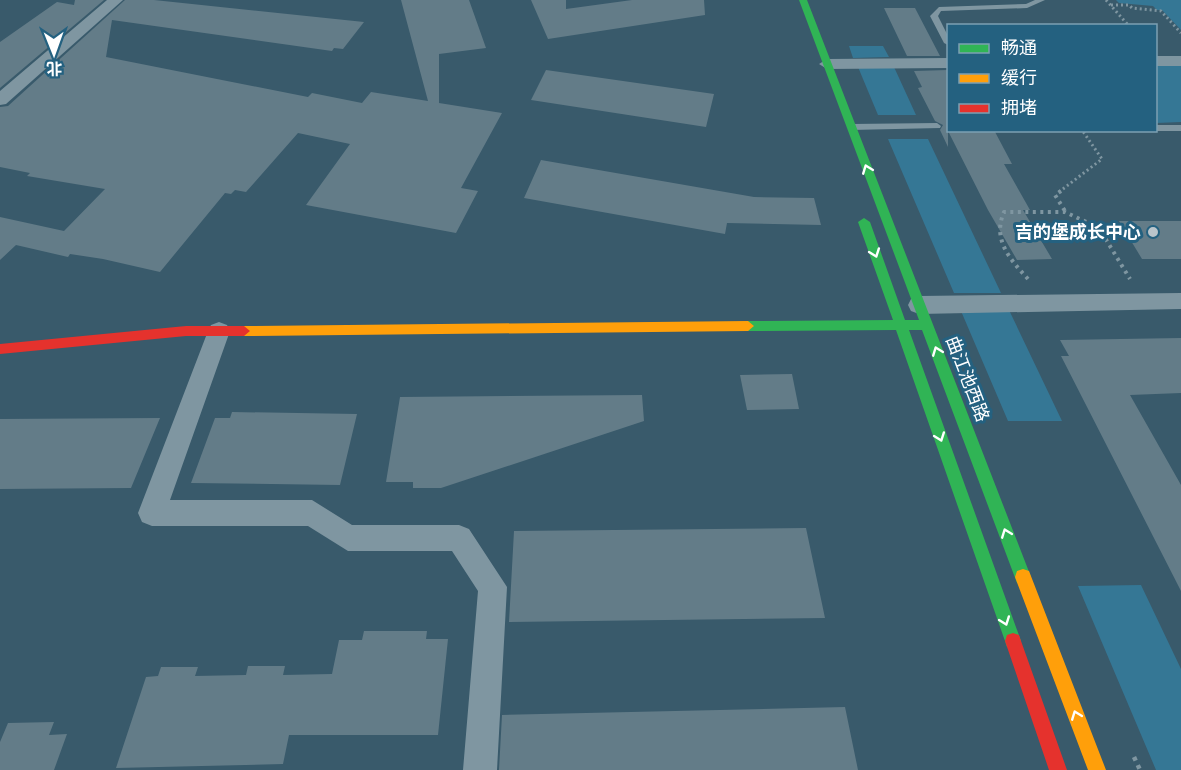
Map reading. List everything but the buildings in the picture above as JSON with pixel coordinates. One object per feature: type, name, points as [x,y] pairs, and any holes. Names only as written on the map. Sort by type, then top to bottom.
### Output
[{"type":"street","points":[[0,100],[116,0]]},
{"type":"street","name":"曲江池西路","points":[[803,0],[1097,770]]},
{"type":"street","points":[[1157,61],[1181,61]]},
{"type":"street","points":[[827,64],[947,63]]},
{"type":"street","points":[[861,213],[1058,770]]},
{"type":"street","points":[[919,304],[1181,301]]},
{"type":"street","points":[[0,349],[186,331],[927,325]]},
{"type":"street","points":[[219,331],[152,513],[312,513],[348,538],[459,538],[493,587],[480,770]]},
{"type":"lane","points":[[947,41],[934,16],[939,9],[1027,6],[1041,0]]},
{"type":"lane","points":[[851,127],[938,126]]},
{"type":"lane","points":[[1157,128],[1181,128]]},
{"type":"path","points":[[1106,0],[1127,24]]},
{"type":"path","points":[[1111,5],[1129,5],[1132,8],[1152,8],[1155,12],[1161,11],[1181,33]]},
{"type":"path","points":[[1065,212],[1055,195],[1102,159],[1083,132]]},
{"type":"path","points":[[1052,303],[1004,249],[998,225],[1004,212],[1065,212],[1099,228],[1144,302]]},
{"type":"shaded area","points":[[1116,0],[1181,0],[1181,30],[1162,10],[1157,10],[1153,6],[1119,3]]},
{"type":"shaded area","points":[[849,46],[883,46],[889,57],[853,58]]},
{"type":"shaded area","points":[[1181,65],[1181,122],[1157,123],[1157,66]]},
{"type":"shaded area","points":[[858,67],[894,67],[916,115],[878,115]]},
{"type":"shaded area","points":[[888,139],[928,139],[1001,293],[954,293]]},
{"type":"shaded area","points":[[1009,310],[1062,421],[1008,421],[961,311]]},
{"type":"shaded area","points":[[1141,585],[1181,669],[1181,770],[1156,770],[1078,586]]},
{"type":"traffic: fast","points":[[803,0],[1023,577]]},
{"type":"traffic: fast","points":[[864,222],[1013,641]]},
{"type":"traffic: fast","points":[[748,326],[927,325]]},
{"type":"traffic: slow","points":[[244,331],[748,326]]},
{"type":"traffic: slow","points":[[1023,577],[1097,770]]},
{"type":"traffic: jam","points":[[0,349],[186,331],[244,331]]},
{"type":"traffic: jam","points":[[1013,641],[1058,770]]},
{"type":"place","name":"吉的堡成长中心","points":[[1153,232]]}]
